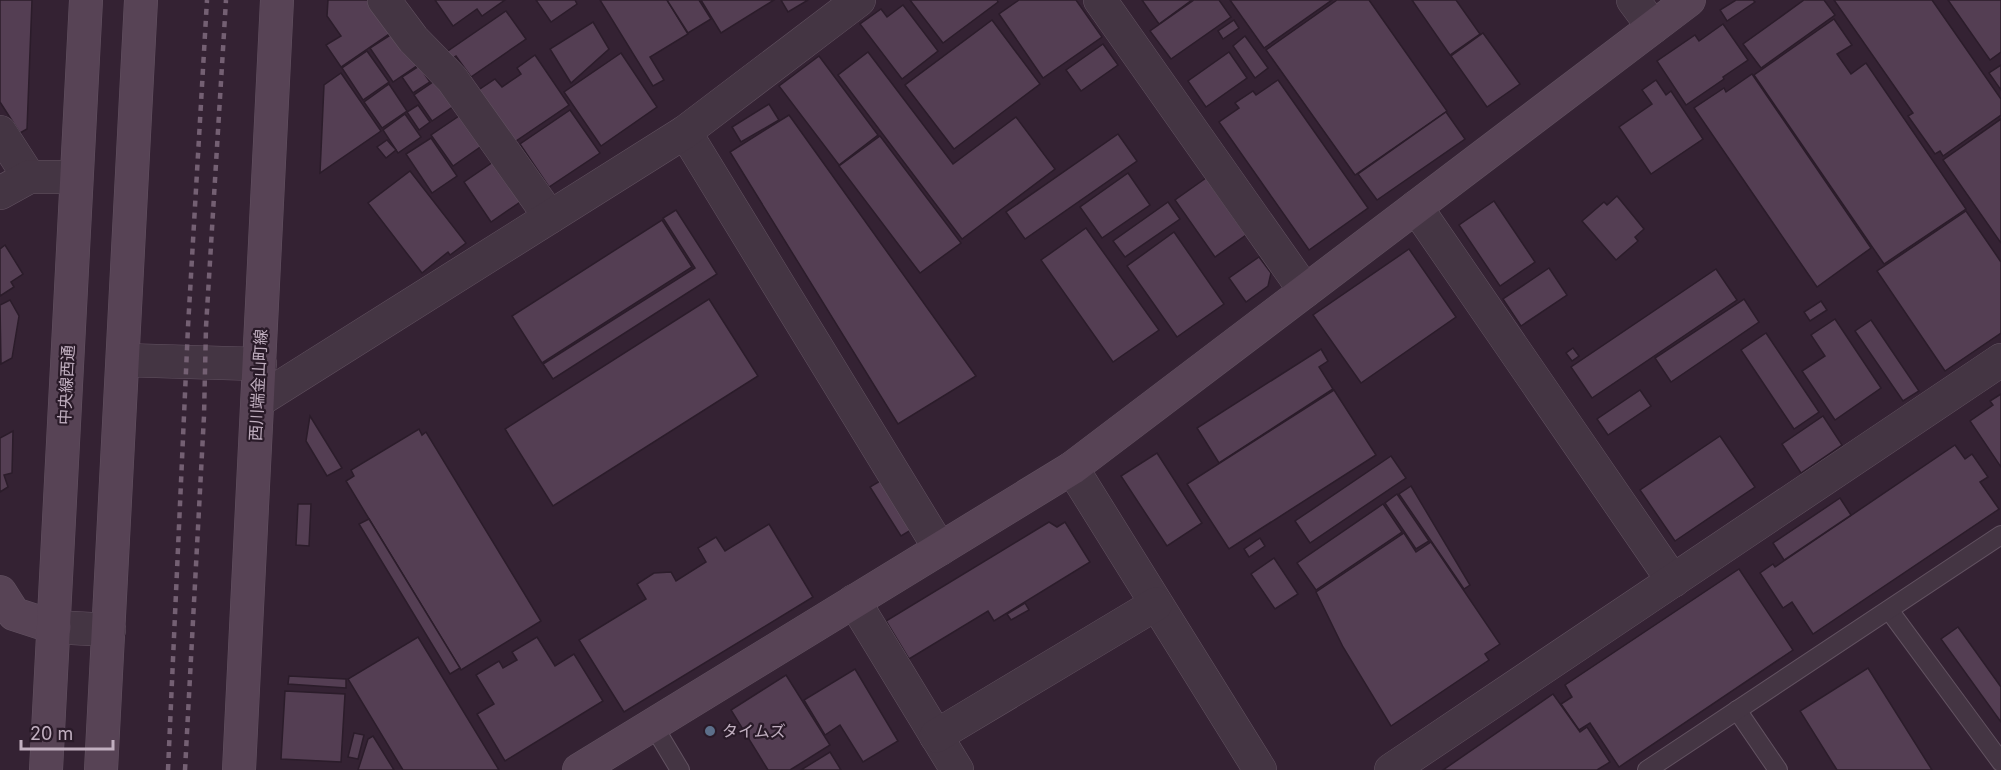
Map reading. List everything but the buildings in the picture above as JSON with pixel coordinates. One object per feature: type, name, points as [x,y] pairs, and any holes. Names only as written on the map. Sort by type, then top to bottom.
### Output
[{"type":"street","name":"中央線西通","points":[[45,770],[86,0]]},
{"type":"street","points":[[102,770],[141,0]]},
{"type":"street","name":"西川端金山町線","points":[[239,770],[278,0]]},
{"type":"street","points":[[384,0],[412,39],[452,79],[550,217]]},
{"type":"street","points":[[258,400],[685,132],[859,0]]},
{"type":"street","points":[[1100,0],[1305,291]]},
{"type":"street","points":[[1633,0],[1653,27]]},
{"type":"street","points":[[579,770],[1072,468],[1689,0]]},
{"type":"street","points":[[0,132],[29,177]]},
{"type":"street","points":[[685,132],[940,549]]},
{"type":"street","points":[[0,193],[29,177],[76,177]]},
{"type":"street","points":[[1416,207],[1673,581]]},
{"type":"street","points":[[123,360],[260,364]]},
{"type":"street","points":[[1391,770],[2001,360]]},
{"type":"street","points":[[1072,468],[1260,770]]},
{"type":"street","points":[[854,601],[957,770]]},
{"type":"street","points":[[936,736],[1156,604]]},
{"type":"street","points":[[4,610],[54,627],[109,630]]},
{"type":"lane","points":[[1647,770],[2001,535]]},
{"type":"lane","points":[[1889,610],[2001,762]]},
{"type":"lane","points":[[1737,710],[1778,770]]},
{"type":"lane","points":[[652,725],[680,770]]},
{"type":"railway","points":[[168,770],[188,327],[207,0]]},
{"type":"railway","points":[[185,770],[204,416],[206,327],[226,0]]},
{"type":"place","name":"タイムズ","points":[[710,731]]}]
